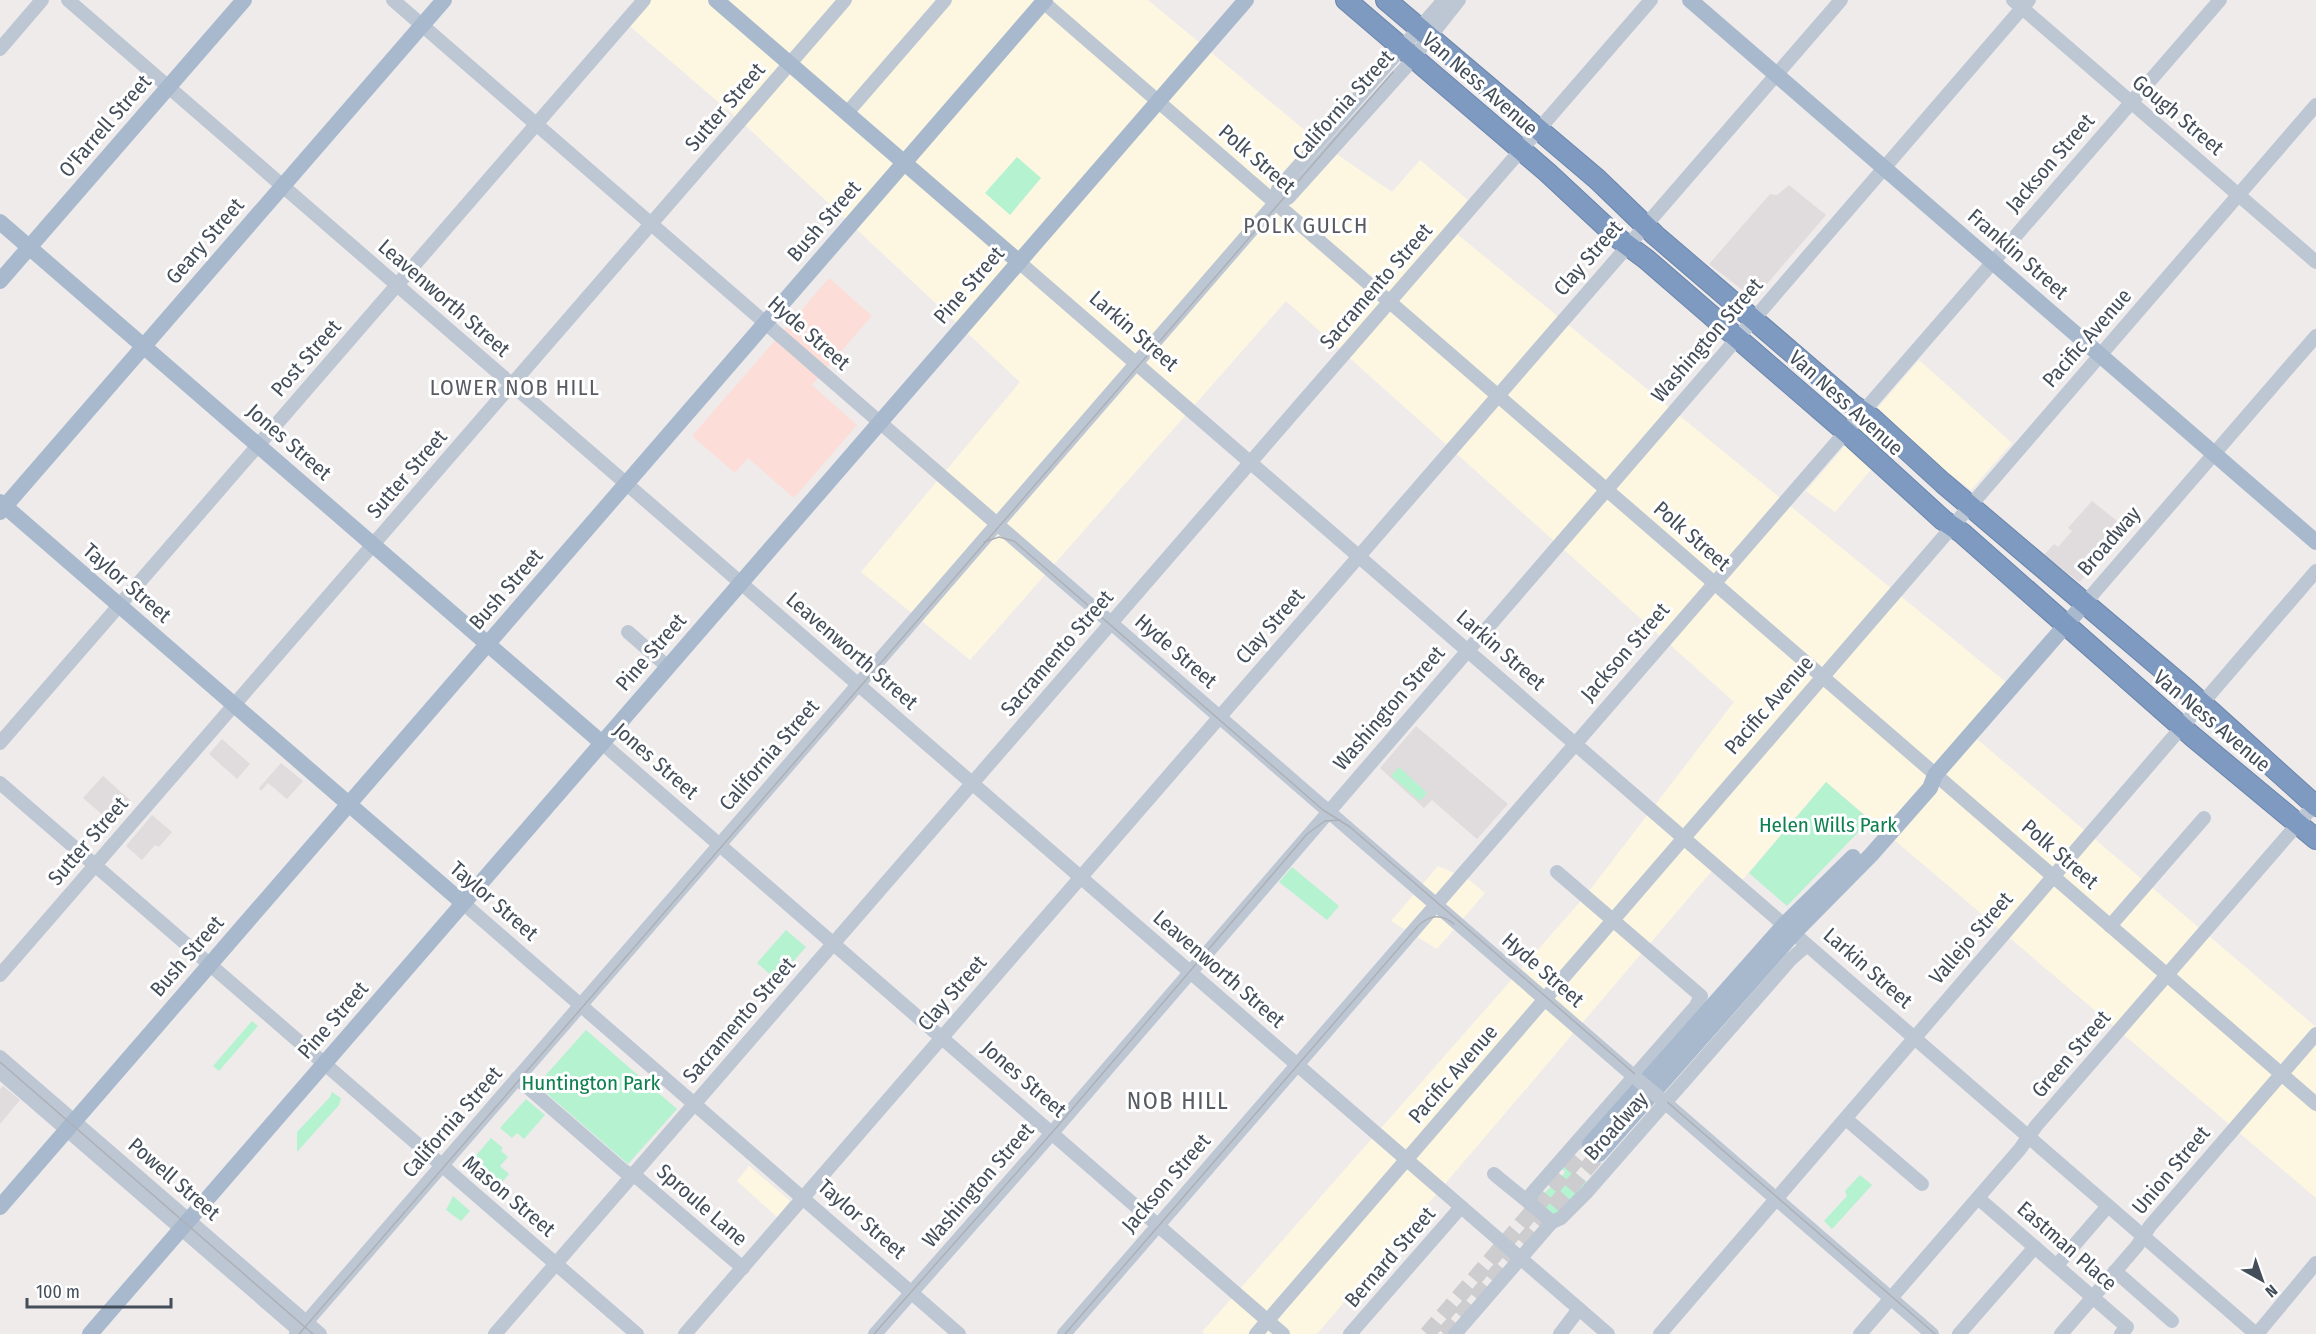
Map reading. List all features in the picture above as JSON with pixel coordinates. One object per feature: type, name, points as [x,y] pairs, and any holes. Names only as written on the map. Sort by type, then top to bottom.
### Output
[{"type":"highway","name":"Van Ness Avenue","points":[[1346,0],[1627,246],[1845,431],[1882,467],[2065,626],[2316,839]]},
{"type":"highway","name":"Van Ness Avenue","points":[[1386,0],[1597,179],[1644,225],[1969,506],[2085,603],[2315,805]]},
{"type":"main road","name":"O'Farrell Street","points":[[0,281],[244,0]]},
{"type":"main road","name":"Geary Street","points":[[2,507],[444,0]]},
{"type":"main road","name":"Larkin Street","points":[[716,0],[1019,262]]},
{"type":"main road","name":"Pine Street","points":[[90,1334],[1246,0]]},
{"type":"main road","name":"Franklin Street","points":[[1690,0],[2316,542]]},
{"type":"main road","name":"Bush Street","points":[[0,1207],[1043,1]]},
{"type":"main road","name":"Jones Street","points":[[0,222],[602,743]]},
{"type":"main road","name":"Taylor Street","points":[[2,507],[119,605],[463,903]]},
{"type":"main road","name":"Broadway","points":[[1594,1149],[1789,929],[1871,855],[1930,788],[1935,775],[2085,603]]},
{"type":"street","points":[[0,49],[42,0]]},
{"type":"street","name":"Leavenworth Street","points":[[68,0],[1608,1334]]},
{"type":"street","name":"Hyde Street","points":[[393,0],[1891,1299],[1927,1333]]},
{"type":"street","name":"Post Street","points":[[0,743],[644,0]]},
{"type":"street","name":"Sutter Street","points":[[0,975],[845,0]]},
{"type":"street","points":[[847,113],[945,0]]},
{"type":"street","name":"California Street","points":[[1424,32],[1444,0]]},
{"type":"street","name":"California Street","points":[[301,1330],[1275,203],[1288,198],[1424,32],[1459,0]]},
{"type":"street","name":"Sacramento Street","points":[[495,1334],[1652,0]]},
{"type":"street","name":"Clay Street","points":[[685,1334],[1841,0]]},
{"type":"street","name":"Jackson Street","points":[[1064,1334],[1713,582],[2220,0]]},
{"type":"street","name":"Polk Street","points":[[1043,1],[2316,1104]]},
{"type":"street","name":"Gough Street","points":[[2022,3],[2131,103],[2316,262]]},
{"type":"street","name":"Washington Street","points":[[875,1334],[1052,1133],[1883,168],[2022,3]]},
{"type":"street","name":"Pacific Avenue","points":[[1256,1334],[2316,105]]},
{"type":"street","name":"Larkin Street","points":[[1019,262],[2256,1334]]},
{"type":"street","name":"Broadway","points":[[2085,603],[2316,336]]},
{"type":"street","name":"Vallejo Street","points":[[1660,1334],[2316,571]]},
{"type":"street","points":[[628,632],[668,667]]},
{"type":"street","name":"Jones Street","points":[[602,743],[1283,1334]]},
{"type":"street","name":"Mason Street","points":[[0,783],[637,1334]]},
{"type":"street","name":"Green Street","points":[[1860,1334],[2315,805]]},
{"type":"street","points":[[2110,926],[2204,818]]},
{"type":"street","points":[[1557,872],[1615,920]]},
{"type":"street","name":"Taylor Street","points":[[463,903],[959,1334]]},
{"type":"street","name":"Broadway","points":[[1530,1201],[1532,1193],[1636,1078],[1696,1006],[1701,996],[1615,920]]},
{"type":"street","name":"Broadway","points":[[1455,1334],[1552,1222],[1561,1218],[1587,1192],[1663,1102],[1791,958],[1807,945]]},
{"type":"street","name":"Union Street","points":[[2061,1334],[2316,1034]]},
{"type":"street","name":"Powell Street","points":[[0,1057],[70,1126]]},
{"type":"street","name":"Powell Street","points":[[0,1072],[70,1126],[185,1224],[301,1330],[320,1334]]},
{"type":"street","name":"Sproule Lane","points":[[517,1078],[743,1268]]},
{"type":"street","points":[[1846,1119],[1922,1184]]},
{"type":"street","points":[[1494,1174],[1521,1197],[1530,1201],[1552,1222]]},
{"type":"street","name":"Eastman Place","points":[[1978,1198],[2093,1297],[2124,1330]]},
{"type":"street","points":[[2057,1265],[2108,1206]]},
{"type":"street","name":"Bernard Street","points":[[1350,1334],[1461,1207]]},
{"type":"street","points":[[1959,1334],[2035,1247]]},
{"type":"street","points":[[2256,1334],[2316,1263]]},
{"type":"street","points":[[2115,1271],[2172,1321]]},
{"type":"street","points":[[1560,1334],[1579,1309]]},
{"type":"shaded area","points":[[644,0],[1148,0],[1319,142],[1392,192],[1420,160],[1474,205],[1452,230],[2012,687],[1971,734],[2316,1027],[2316,1198],[1826,782],[1738,885],[1716,866],[1317,1334],[1205,1334],[1202,1332],[1586,895],[1734,702],[1286,301],[970,660],[861,572],[1020,382],[745,125],[625,22]]},
{"type":"shaded area","points":[[1789,185],[1826,215],[1754,299],[1709,264],[1770,194],[1777,195]]},
{"type":"shaded area","points":[[829,278],[872,316],[812,385],[857,425],[794,498],[748,458],[735,473],[692,436]]},
{"type":"shaded area","points":[[1919,360],[2012,443],[1971,490],[1900,436],[1835,512],[1806,491]]},
{"type":"shaded area","points":[[2092,501],[2127,529],[2103,557],[2097,554],[2083,569],[2088,574],[2079,582],[2044,555],[2054,544],[2058,547],[2072,531],[2068,528]]},
{"type":"shaded area","points":[[1416,726],[1508,804],[1477,839],[1432,800],[1424,808],[1380,768]]},
{"type":"shaded area","points":[[222,739],[250,764],[237,779],[209,754]]},
{"type":"shaded area","points":[[281,763],[303,781],[287,799],[268,783],[261,791],[259,788]]},
{"type":"shaded area","points":[[103,776],[131,801],[112,823],[83,798]]},
{"type":"shaded area","points":[[152,815],[172,832],[159,847],[155,845],[142,860],[126,846]]},
{"type":"shaded area","points":[[1438,866],[1468,879],[1485,893],[1437,949],[1391,921]]},
{"type":"shaded area","points":[[3,1086],[20,1100],[0,1124],[0,1089]]},
{"type":"shaded area","points":[[749,1166],[790,1201],[777,1217],[737,1181]]},
{"type":"green space","points":[[1017,157],[1041,178],[1010,215],[985,193]]},
{"type":"green space","points":[[1399,767],[1427,793],[1420,801],[1391,776]]},
{"type":"green space","name":"Helen Wills Park","points":[[1826,782],[1870,820],[1787,906],[1749,873]]},
{"type":"green space","points":[[1292,867],[1339,906],[1327,920],[1279,882]]},
{"type":"green space","points":[[786,930],[806,947],[777,980],[757,963]]},
{"type":"green space","points":[[252,1021],[258,1026],[219,1071],[213,1066]]},
{"type":"green space","name":"Huntington Park","points":[[586,1030],[677,1109],[628,1164],[537,1085]]},
{"type":"green space","points":[[332,1092],[341,1098],[339,1105],[297,1152],[297,1132]]},
{"type":"green space","points":[[526,1099],[545,1115],[524,1139],[517,1133],[512,1138],[500,1128]]},
{"type":"green space","points":[[491,1138],[503,1148],[501,1151],[508,1157],[500,1166],[509,1174],[494,1192],[466,1167]]},
{"type":"green space","points":[[1565,1164],[1588,1183],[1556,1217],[1536,1201],[1564,1174],[1565,1171],[1561,1169]]},
{"type":"green space","points":[[1860,1175],[1872,1185],[1832,1229],[1824,1221],[1847,1196],[1845,1191]]},
{"type":"green space","points":[[453,1196],[470,1211],[461,1221],[446,1210]]},
{"type":"tunnel","points":[[1427,1334],[1590,1144]]},
{"type":"tunnel","points":[[1444,1334],[1599,1154]]},
{"type":"tram line","points":[[299,1334],[1393,72]]},
{"type":"tram line","points":[[984,542],[999,537],[1014,541],[1323,810],[1350,827],[1935,1334]]},
{"type":"tram line","points":[[874,1334],[1056,1128],[1307,834],[1325,821],[1340,820]]},
{"type":"tram line","points":[[1065,1334],[1418,926],[1432,917],[1445,918],[1454,924]]},
{"type":"tram line","points":[[0,1062],[313,1334]]},
{"type":"district","name":"POLK GULCH","points":[[1306,225]]},
{"type":"district","name":"LOWER NOB HILL","points":[[515,387]]},
{"type":"district","name":"NOB HILL","points":[[1178,1101]]}]
